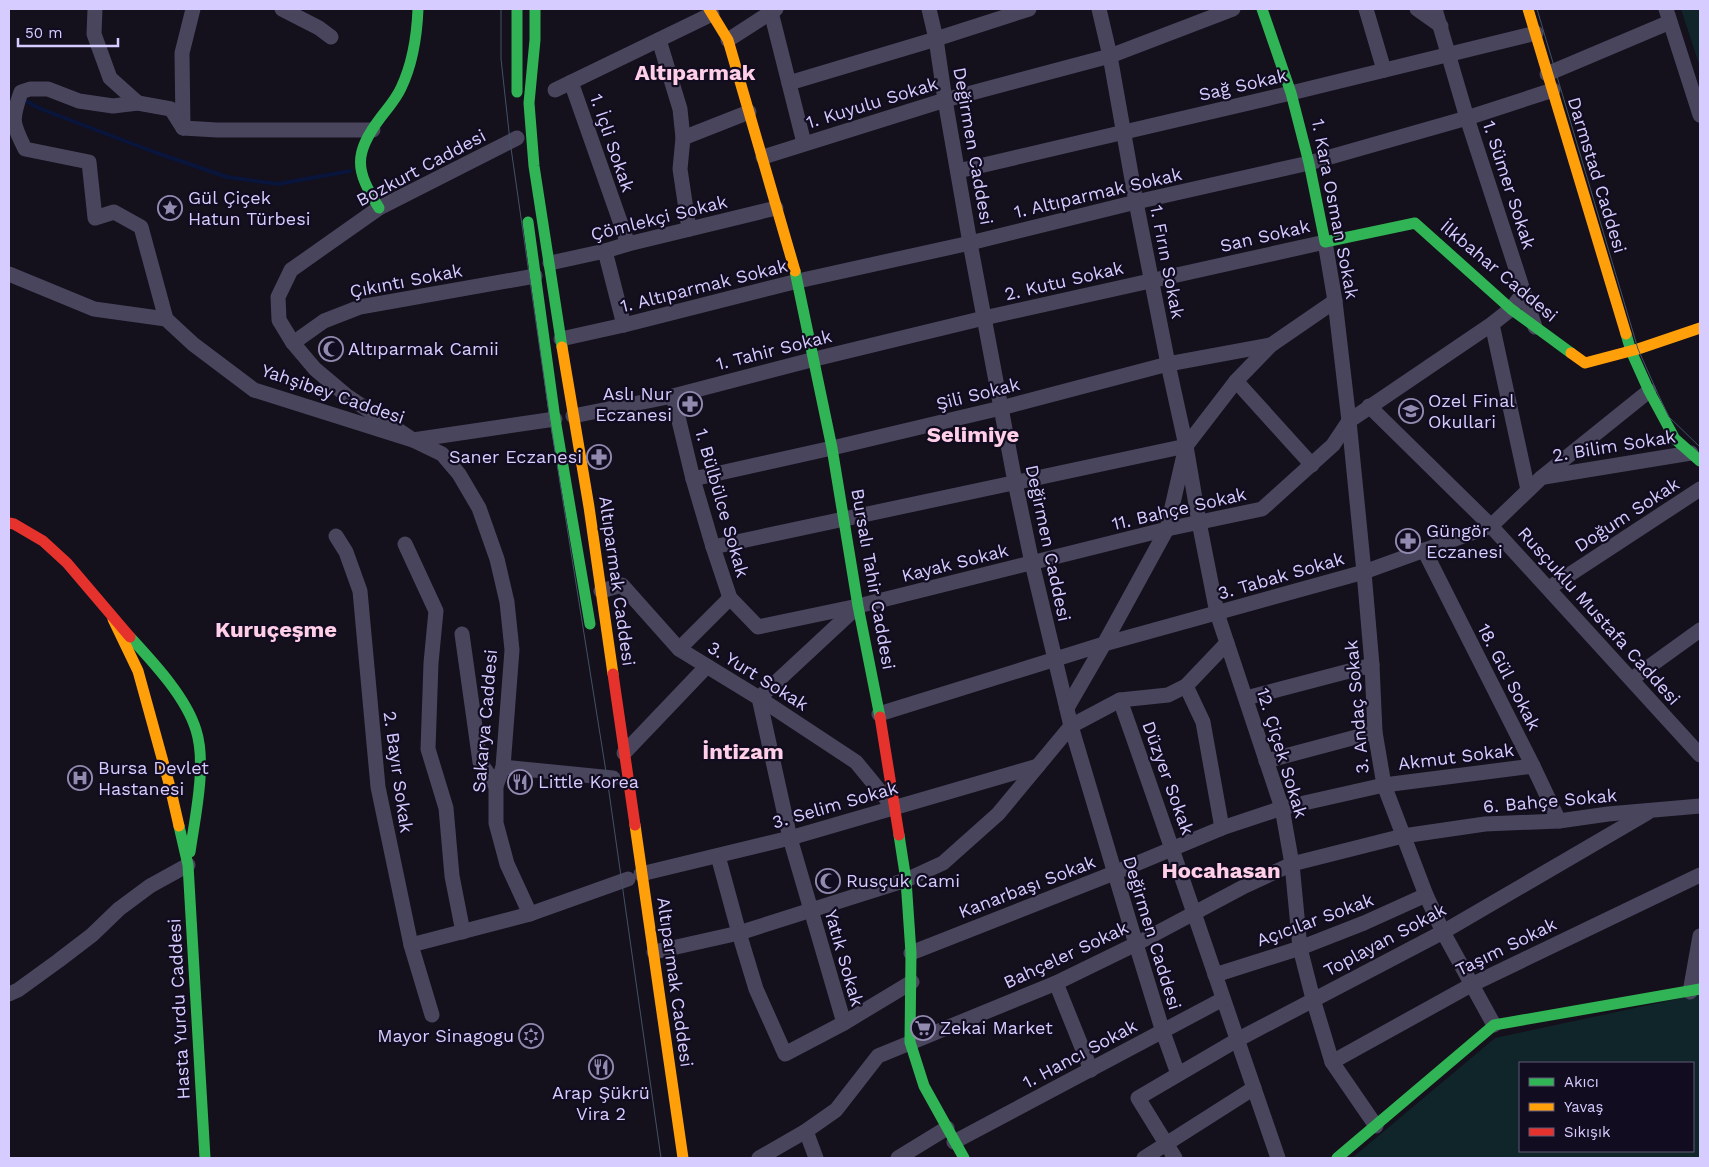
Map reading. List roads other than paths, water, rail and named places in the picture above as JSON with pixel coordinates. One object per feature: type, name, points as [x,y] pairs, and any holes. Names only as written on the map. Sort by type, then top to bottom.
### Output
[{"type":"main road","points":[[379,208],[369,192],[362,173],[360,153],[400,89],[413,43],[418,9]]},
{"type":"main road","points":[[517,9],[517,100]]},
{"type":"main road","name":"Altıparmak Caddesi","points":[[535,9],[535,40],[529,103],[534,166],[589,508],[624,752],[631,878],[654,952],[683,1158]]},
{"type":"main road","name":"1. Kara Osman Sokak","points":[[1262,9],[1291,93],[1309,163],[1326,242]]},
{"type":"main road","name":"Darmstad Caddesi","points":[[1528,9],[1631,351]]},
{"type":"main road","name":"Bursalı Tahir Caddesi","points":[[710,11],[728,40],[798,281],[815,359],[858,606],[879,714],[906,880],[912,982],[910,1042],[924,1086],[964,1158]]},
{"type":"main road","points":[[535,40],[547,17]]},
{"type":"main road","name":"Altıparmak Caddesi","points":[[526,207],[555,419],[591,631]]},
{"type":"main road","name":"İlkbahar Caddesi","points":[[1415,223],[1510,309],[1585,363],[1631,351]]},
{"type":"main road","name":"San Sokak","points":[[1326,242],[1415,223]]},
{"type":"main road","points":[[1696,457],[1675,440],[1648,391],[1631,351],[1700,328]]},
{"type":"main road","name":"Hasta Yurdu Caddesi","points":[[9,523],[43,541],[67,563],[113,619],[158,669],[189,711],[197,732],[200,758],[198,797],[188,865]]},
{"type":"main road","name":"Hasta Yurdu Caddesi","points":[[113,619],[138,672],[170,787],[188,865],[204,1156]]},
{"type":"main road","points":[[1337,1158],[1494,1026],[1695,990]]},
{"type":"street","points":[[95,9],[94,34],[110,78],[138,103]]},
{"type":"street","points":[[183,128],[182,53],[193,9]]},
{"type":"street","points":[[282,9],[319,28],[331,37]]},
{"type":"street","name":"Değirmen Caddesi","points":[[929,9],[936,39],[970,243],[1032,563],[1071,726],[1114,873],[1163,1032],[1178,1074]]},
{"type":"street","points":[[789,83],[1029,9]]},
{"type":"street","name":"1. Fırın Sokak","points":[[1101,9],[1136,202],[1186,446],[1199,522]]},
{"type":"street","name":"1. Kuyulu Sokak","points":[[762,157],[945,100],[1110,56],[1233,9]]},
{"type":"street","points":[[1366,9],[1384,70]]},
{"type":"street","points":[[1417,9],[1441,26]]},
{"type":"street","name":"1. Sümer Sokak","points":[[1435,9],[1535,327]]},
{"type":"street","points":[[728,40],[774,10],[804,143]]},
{"type":"street","name":"1. İçli Sokak","points":[[555,90],[659,40],[710,11]]},
{"type":"street","points":[[1548,74],[1668,16],[1700,115]]},
{"type":"street","name":"Sağ Sokak","points":[[958,171],[1536,33]]},
{"type":"street","points":[[659,40],[680,109],[683,138],[680,169],[688,229]]},
{"type":"street","name":"1. İçli Sokak","points":[[571,82],[628,244]]},
{"type":"street","points":[[9,274],[94,308],[166,319],[141,226],[114,212],[95,218],[89,162],[25,149],[14,125],[12,108],[21,92],[30,89],[48,89],[79,101],[113,106],[138,103],[171,110],[183,128]]},
{"type":"street","name":"1. Altıparmak Sokak","points":[[561,339],[798,281],[970,243],[1136,202],[1309,163],[1468,118],[1553,90]]},
{"type":"street","points":[[683,138],[749,112]]},
{"type":"street","points":[[183,128],[217,130],[373,130]]},
{"type":"street","name":"Bozkurt Caddesi","points":[[413,440],[347,396],[315,369],[293,343],[279,320],[278,297],[291,270],[379,208],[518,138]]},
{"type":"street","name":"Çömlekçi Sokak","points":[[550,263],[776,208]]},
{"type":"street","name":"San Sokak","points":[[1152,280],[1326,242]]},
{"type":"street","name":"1. Kara Osman Sokak","points":[[1326,242],[1349,421]]},
{"type":"street","points":[[605,251],[624,325]]},
{"type":"street","name":"Çıkıntı Sokak","points":[[293,343],[324,321],[360,306],[535,276]]},
{"type":"street","name":"2. Kutu Sokak","points":[[984,318],[1152,280]]},
{"type":"street","name":"11. Bahçe Sokak","points":[[1032,563],[1167,529],[1262,509],[1333,445],[1349,421],[1492,324],[1510,309],[1524,292]]},
{"type":"street","points":[[1067,708],[1167,529],[1186,446],[1236,381],[1271,346],[1335,302]]},
{"type":"street","name":"1. Tahir Sokak","points":[[573,416],[672,396],[984,318]]},
{"type":"street","name":"Yahşibey Caddesi","points":[[166,319],[193,344],[254,390],[413,440],[555,419]]},
{"type":"street","points":[[1492,324],[1528,490]]},
{"type":"street","name":"Şili Sokak","points":[[693,479],[1001,408],[1168,364],[1271,346]]},
{"type":"street","points":[[1236,381],[1312,464]]},
{"type":"street","name":"3. Tabak Sokak","points":[[879,714],[1104,644],[1364,572],[1491,526],[1542,477],[1648,391]]},
{"type":"street","name":"1. Bülbülce Sokak","points":[[672,396],[693,479],[730,598],[758,627],[858,606]]},
{"type":"street","name":"Rusçuklu Mustafa Caddesi","points":[[1369,406],[1491,526],[1700,755]]},
{"type":"street","name":"3. Andaç Sokak","points":[[1349,421],[1372,664],[1376,732],[1384,785],[1426,895],[1443,932],[1494,1026]]},
{"type":"street","name":"Sakarya Caddesi","points":[[413,440],[442,454],[459,474],[479,508],[497,558],[507,602],[512,650],[503,767],[496,786],[496,823],[507,864],[530,914]]},
{"type":"street","points":[[713,547],[1186,446]]},
{"type":"street","name":"2. Bilim Sokak","points":[[1542,477],[1696,457]]},
{"type":"street","name":"Doğum Sokak","points":[[1549,588],[1700,488]]},
{"type":"street","name":"12. Çiçek Sokak","points":[[1199,522],[1217,613],[1282,808],[1292,864],[1300,948],[1313,999],[1332,1062],[1376,1126]]},
{"type":"street","name":"2. Bayır Sokak","points":[[336,536],[346,552],[360,591],[378,788],[411,945],[432,1014]]},
{"type":"street","points":[[405,544],[436,612],[431,663],[428,749],[446,808],[452,876],[463,932]]},
{"type":"street","name":"18. Gül Sokak","points":[[1424,550],[1559,821]]},
{"type":"street","name":"Kayak Sokak","points":[[858,606],[1032,563]]},
{"type":"street","name":"3. Yurt Sokak","points":[[601,591],[622,585],[679,649],[760,698],[856,762],[894,808]]},
{"type":"street","points":[[679,649],[730,598]]},
{"type":"street","points":[[760,698],[858,606]]},
{"type":"street","points":[[1632,679],[1700,630]]},
{"type":"street","points":[[462,634],[480,762],[496,786]]},
{"type":"street","points":[[654,952],[739,933],[906,880],[943,863],[998,814],[1071,726],[1120,700],[1168,695],[1186,686],[1227,642]]},
{"type":"street","points":[[1246,698],[1372,664]]},
{"type":"street","points":[[624,752],[706,666]]},
{"type":"street","points":[[1186,686],[1203,722],[1222,828]]},
{"type":"street","name":"Yatık Sokak","points":[[760,698],[790,838],[844,1024]]},
{"type":"street","name":"Düzyer Sokak","points":[[1120,700],[1173,849],[1278,1158]]},
{"type":"street","points":[[1266,760],[1376,732]]},
{"type":"street","name":"3. Selim Sokak","points":[[411,945],[530,914],[631,878],[790,838],[1038,766]]},
{"type":"street","name":"Akmut Sokak","points":[[1384,785],[1533,766]]},
{"type":"street","points":[[503,767],[613,778]]},
{"type":"street","name":"Kanarbaşı Sokak","points":[[911,953],[1222,828],[1282,808],[1384,785]]},
{"type":"street","name":"6. Bahçe Sokak","points":[[1403,836],[1485,824],[1559,821],[1608,814],[1649,812],[1700,806]]},
{"type":"street","name":"Toplayan Sokak","points":[[1166,1144],[1138,1098],[1237,1040],[1443,932],[1649,812]]},
{"type":"street","name":"Bahçeler Sokak","points":[[759,1158],[806,1131],[836,1110],[878,1056],[1056,983],[1136,944],[1245,886],[1292,864],[1403,836]]},
{"type":"street","points":[[718,856],[756,989],[785,1054],[844,1024],[912,982]]},
{"type":"street","points":[[9,994],[18,990],[92,935],[119,909],[150,886],[188,865]]},
{"type":"street","name":"Taşım Sokak","points":[[1332,1062],[1471,985],[1700,875]]},
{"type":"street","name":"Açıcılar Sokak","points":[[1215,975],[1300,948],[1364,923],[1426,895]]},
{"type":"street","points":[[1695,990],[1700,936]]},
{"type":"street","points":[[1056,983],[1091,1070]]},
{"type":"street","name":"1. Hancı Sokak","points":[[954,1142],[1223,999]]},
{"type":"street","points":[[1144,1158],[1254,1088]]},
{"type":"street","points":[[898,1158],[947,1128]]},
{"type":"street","points":[[806,1131],[816,1158]]},
{"type":"street","points":[[1166,1144],[1175,1158]]},
{"type":"waterway","points":[[22,99],[41,109],[154,152],[227,177],[278,184],[350,171]]},
{"type":"tram line","points":[[501,9],[501,59],[510,141],[550,420],[607,778],[661,1158]]},
{"type":"tram line","points":[[1537,9],[1638,349],[1669,417],[1700,447]]},
{"type":"place","name":"Gül Çiçek Hatun Türbesi","points":[[170,208]]},
{"type":"place","name":"Altıparmak Camii","points":[[331,349]]},
{"type":"place","name":"Aslı Nur Eczanesi","points":[[690,404]]},
{"type":"place","name":"Ozel Final Okullari","points":[[1411,411]]},
{"type":"place","name":"Saner Eczanesi","points":[[599,457]]},
{"type":"place","name":"Güngör Eczanesi","points":[[1408,541]]},
{"type":"place","name":"Bursa Devlet Hastanesi","points":[[80,778]]},
{"type":"place","name":"Little Korea","points":[[520,782]]},
{"type":"place","name":"Rusçuk Cami","points":[[828,881]]},
{"type":"place","name":"Zekai Market","points":[[923,1028]]},
{"type":"place","name":"Mayor Sinagogu","points":[[531,1036]]},
{"type":"place","name":"Arap Şükrü Vira 2","points":[[601,1067]]},
{"type":"district","name":"Altıparmak","points":[[695,72]]},
{"type":"district","name":"Selimiye","points":[[973,434]]},
{"type":"district","name":"Kuruçeşme","points":[[276,629]]},
{"type":"district","name":"İntizam","points":[[743,751]]},
{"type":"district","name":"Hocahasan","points":[[1221,870]]}]
